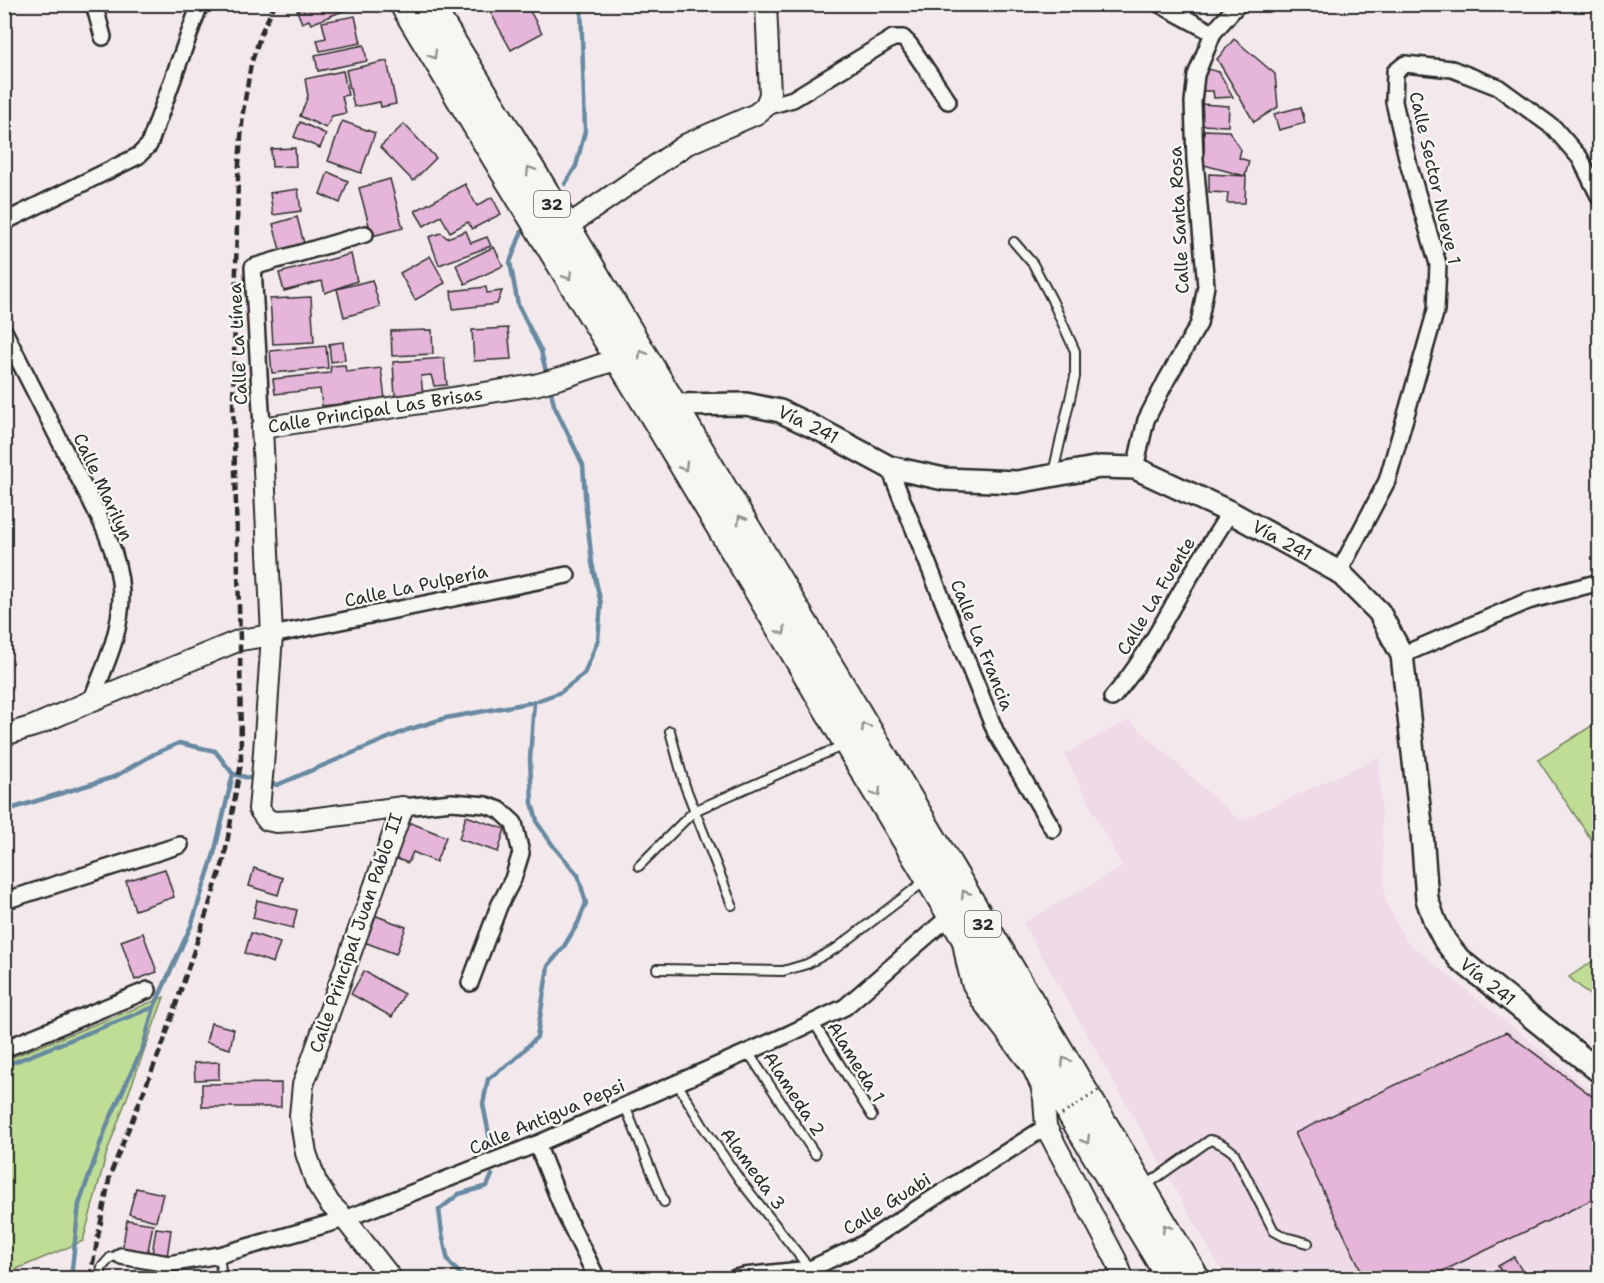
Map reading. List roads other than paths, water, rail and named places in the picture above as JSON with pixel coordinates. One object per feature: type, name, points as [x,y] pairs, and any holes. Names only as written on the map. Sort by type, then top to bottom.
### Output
[{"type":"highway","name":"32","points":[[403,4],[556,234],[618,359],[663,411],[752,581],[956,925],[1170,1278]]},
{"type":"highway","name":"32","points":[[429,4],[556,234],[1196,1278]]},
{"type":"main road","name":"Vía 241","points":[[663,411],[746,404],[780,411],[889,467],[944,479],[1017,482],[1100,467],[1135,468],[1230,513],[1339,572],[1379,612],[1402,655],[1427,899],[1444,941],[1459,960],[1599,1072]]},
{"type":"street","points":[[94,4],[103,37]]},
{"type":"street","points":[[4,222],[138,156],[149,145],[200,4]]},
{"type":"street","points":[[765,107],[770,95],[766,4]]},
{"type":"street","points":[[1159,4],[1213,33]]},
{"type":"street","name":"Calle Santa Rosa","points":[[1135,468],[1146,420],[1198,324],[1206,286],[1195,160],[1193,102],[1196,75],[1213,33],[1238,4]]},
{"type":"street","points":[[556,234],[687,144],[756,114],[765,107],[793,99],[893,38],[903,38],[909,44],[948,101]]},
{"type":"street","name":"Calle Sector Nueve 1","points":[[1339,572],[1387,481],[1436,310],[1438,264],[1394,102],[1395,72],[1405,64],[1452,69],[1498,87],[1554,128],[1580,158],[1599,198]]},
{"type":"street","name":"Calle La Línea","points":[[262,428],[253,267],[365,234]]},
{"type":"street","name":"Calle Marilyn","points":[[4,331],[102,524],[116,560],[121,591],[119,621],[113,648],[91,701]]},
{"type":"street","name":"Calle Principal Las Brisas","points":[[272,635],[262,428],[535,385],[618,359]]},
{"type":"street","name":"Calle La Francia","points":[[889,467],[996,733],[1053,829]]},
{"type":"street","name":"Calle La Fuente","points":[[1112,698],[1127,681],[1230,513]]},
{"type":"street","name":"Calle La Pulpería","points":[[272,635],[567,575]]},
{"type":"street","points":[[1402,655],[1528,601],[1599,582]]},
{"type":"street","points":[[4,735],[34,726],[240,640],[272,635]]},
{"type":"street","name":"Calle Principal Juan Pablo II","points":[[272,635],[259,796],[259,809],[267,820],[296,821],[403,807],[303,1085],[300,1116],[306,1153],[316,1182],[330,1204],[345,1219],[391,1278]]},
{"type":"street","points":[[403,807],[452,802],[486,805],[500,810],[514,823],[521,853],[513,879],[470,983]]},
{"type":"street","points":[[4,901],[180,844]]},
{"type":"street","points":[[956,925],[972,982],[982,1001],[1032,1066],[1041,1085],[1051,1123],[1123,1278]]},
{"type":"street","name":"Calle Antigua Pepsi","points":[[121,1256],[169,1264],[219,1255],[345,1219],[537,1144],[845,1007],[956,925]]},
{"type":"street","points":[[4,1049],[148,990]]},
{"type":"street","name":"Calle Guabi","points":[[735,1278],[810,1269],[861,1245],[1051,1123]]},
{"type":"street","points":[[537,1144],[564,1212],[597,1278]]},
{"type":"lane","points":[[1014,242],[1034,264],[1075,351],[1075,376],[1052,476]]},
{"type":"lane","points":[[670,731],[685,786],[732,905]]},
{"type":"lane","points":[[639,866],[694,811],[847,743]]},
{"type":"lane","points":[[657,969],[783,971],[807,964],[837,948],[928,878]]},
{"type":"lane","name":"Alameda 1","points":[[813,1023],[872,1116]]},
{"type":"lane","name":"Alameda 2","points":[[748,1052],[815,1154]]},
{"type":"lane","name":"Alameda 3","points":[[678,1083],[703,1126],[739,1179],[810,1269]]},
{"type":"lane","points":[[625,1106],[664,1202]]},
{"type":"lane","points":[[1142,1189],[1210,1140],[1215,1141],[1225,1145],[1234,1153],[1274,1231],[1286,1238],[1308,1243]]},
{"type":"lane","points":[[219,1255],[222,1278]]},
{"type":"lane","points":[[100,1278],[102,1267],[111,1257],[121,1256]]},
{"type":"waterway","points":[[565,184],[576,166],[585,131],[581,4]]},
{"type":"waterway","points":[[522,231],[510,262],[518,305],[541,351],[547,376]]},
{"type":"waterway","points":[[265,782],[277,785],[407,730],[446,718],[534,702],[561,692],[584,674],[598,640],[601,604],[592,563],[583,465],[554,405],[550,387]]},
{"type":"waterway","points":[[491,1145],[483,1104],[488,1079],[514,1060],[537,1037],[548,966],[563,948],[578,923],[586,903],[578,875],[538,824],[532,803],[530,759],[534,702]]},
{"type":"waterway","points":[[4,811],[114,777],[154,754],[179,743],[215,751],[233,774],[257,780]]},
{"type":"waterway","points":[[71,1278],[79,1204],[107,1125],[143,1047],[154,1007],[191,926],[214,854],[233,774]]},
{"type":"waterway","points":[[4,1066],[154,1007]]},
{"type":"waterway","points":[[464,1278],[448,1261],[439,1210],[459,1194],[487,1186],[492,1175]]},
{"type":"railway","points":[[90,1278],[110,1175],[164,1041],[224,860],[241,763],[233,404],[238,177],[243,112],[251,64],[262,31],[275,4]]}]
